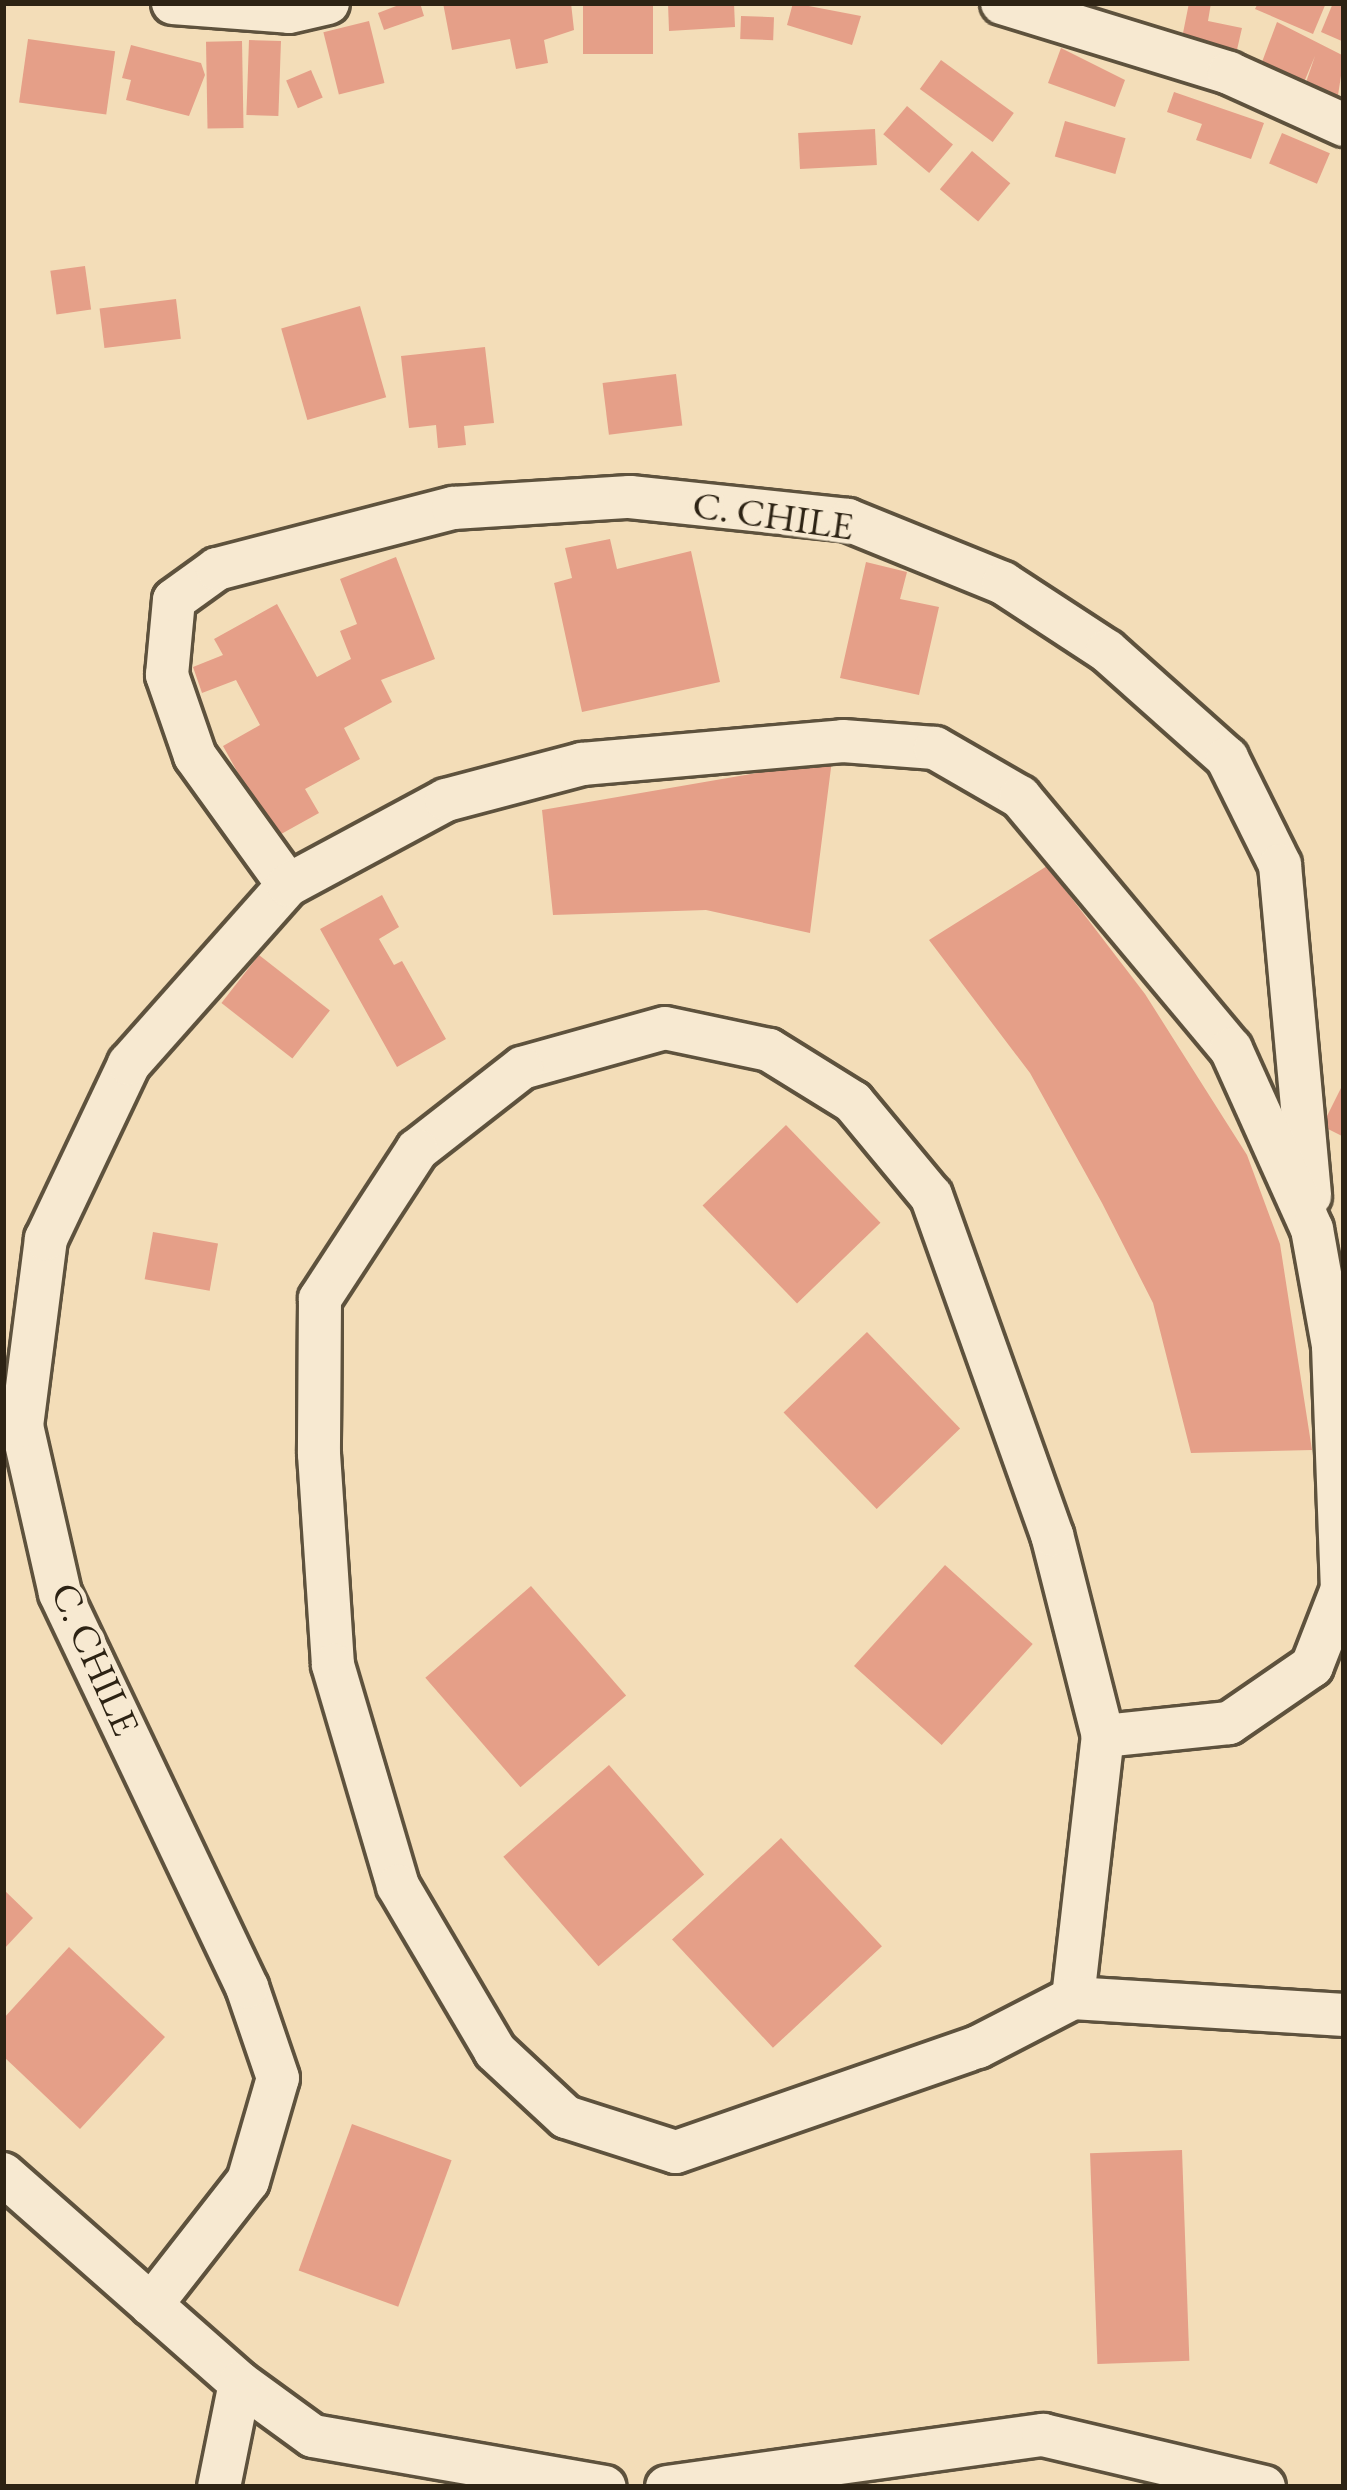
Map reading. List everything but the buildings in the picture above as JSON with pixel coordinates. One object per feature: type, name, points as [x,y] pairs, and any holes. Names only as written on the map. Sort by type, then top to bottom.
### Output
[{"type":"street","points":[[173,3],[289,12],[328,3]]},
{"type":"street","points":[[1002,3],[1229,73],[1344,125]]},
{"type":"street","name":"C. CHILE","points":[[288,885],[195,756],[167,675],[174,600],[218,569],[453,508],[630,497],[848,520],[1003,583],[1107,651],[1227,758],[1280,865],[1312,1228],[1333,1346],[1342,1589],[1312,1666],[1229,1723],[1103,1736]]},
{"type":"street","name":"C. CHILE","points":[[151,2305],[248,2181],[278,2078],[247,1987],[60,1593],[22,1426],[46,1239],[129,1064],[288,885],[446,800],[582,764],[843,741],[935,748],[1020,797],[1231,1049],[1312,1228]]},
{"type":"street","points":[[1073,1998],[1103,1736],[1052,1535],[931,1196],[853,1102],[769,1050],[665,1028],[522,1068],[417,1150],[320,1299],[319,1454],[333,1665],[398,1886],[495,2050],[566,2116],[676,2152],[978,2048],[1073,1998],[1344,2015]]},
{"type":"street","points":[[3,2174],[240,2384],[313,2436],[605,2487]]},
{"type":"street","points":[[219,2487],[240,2384]]},
{"type":"street","points":[[667,2487],[1043,2435],[1264,2487]]}]
